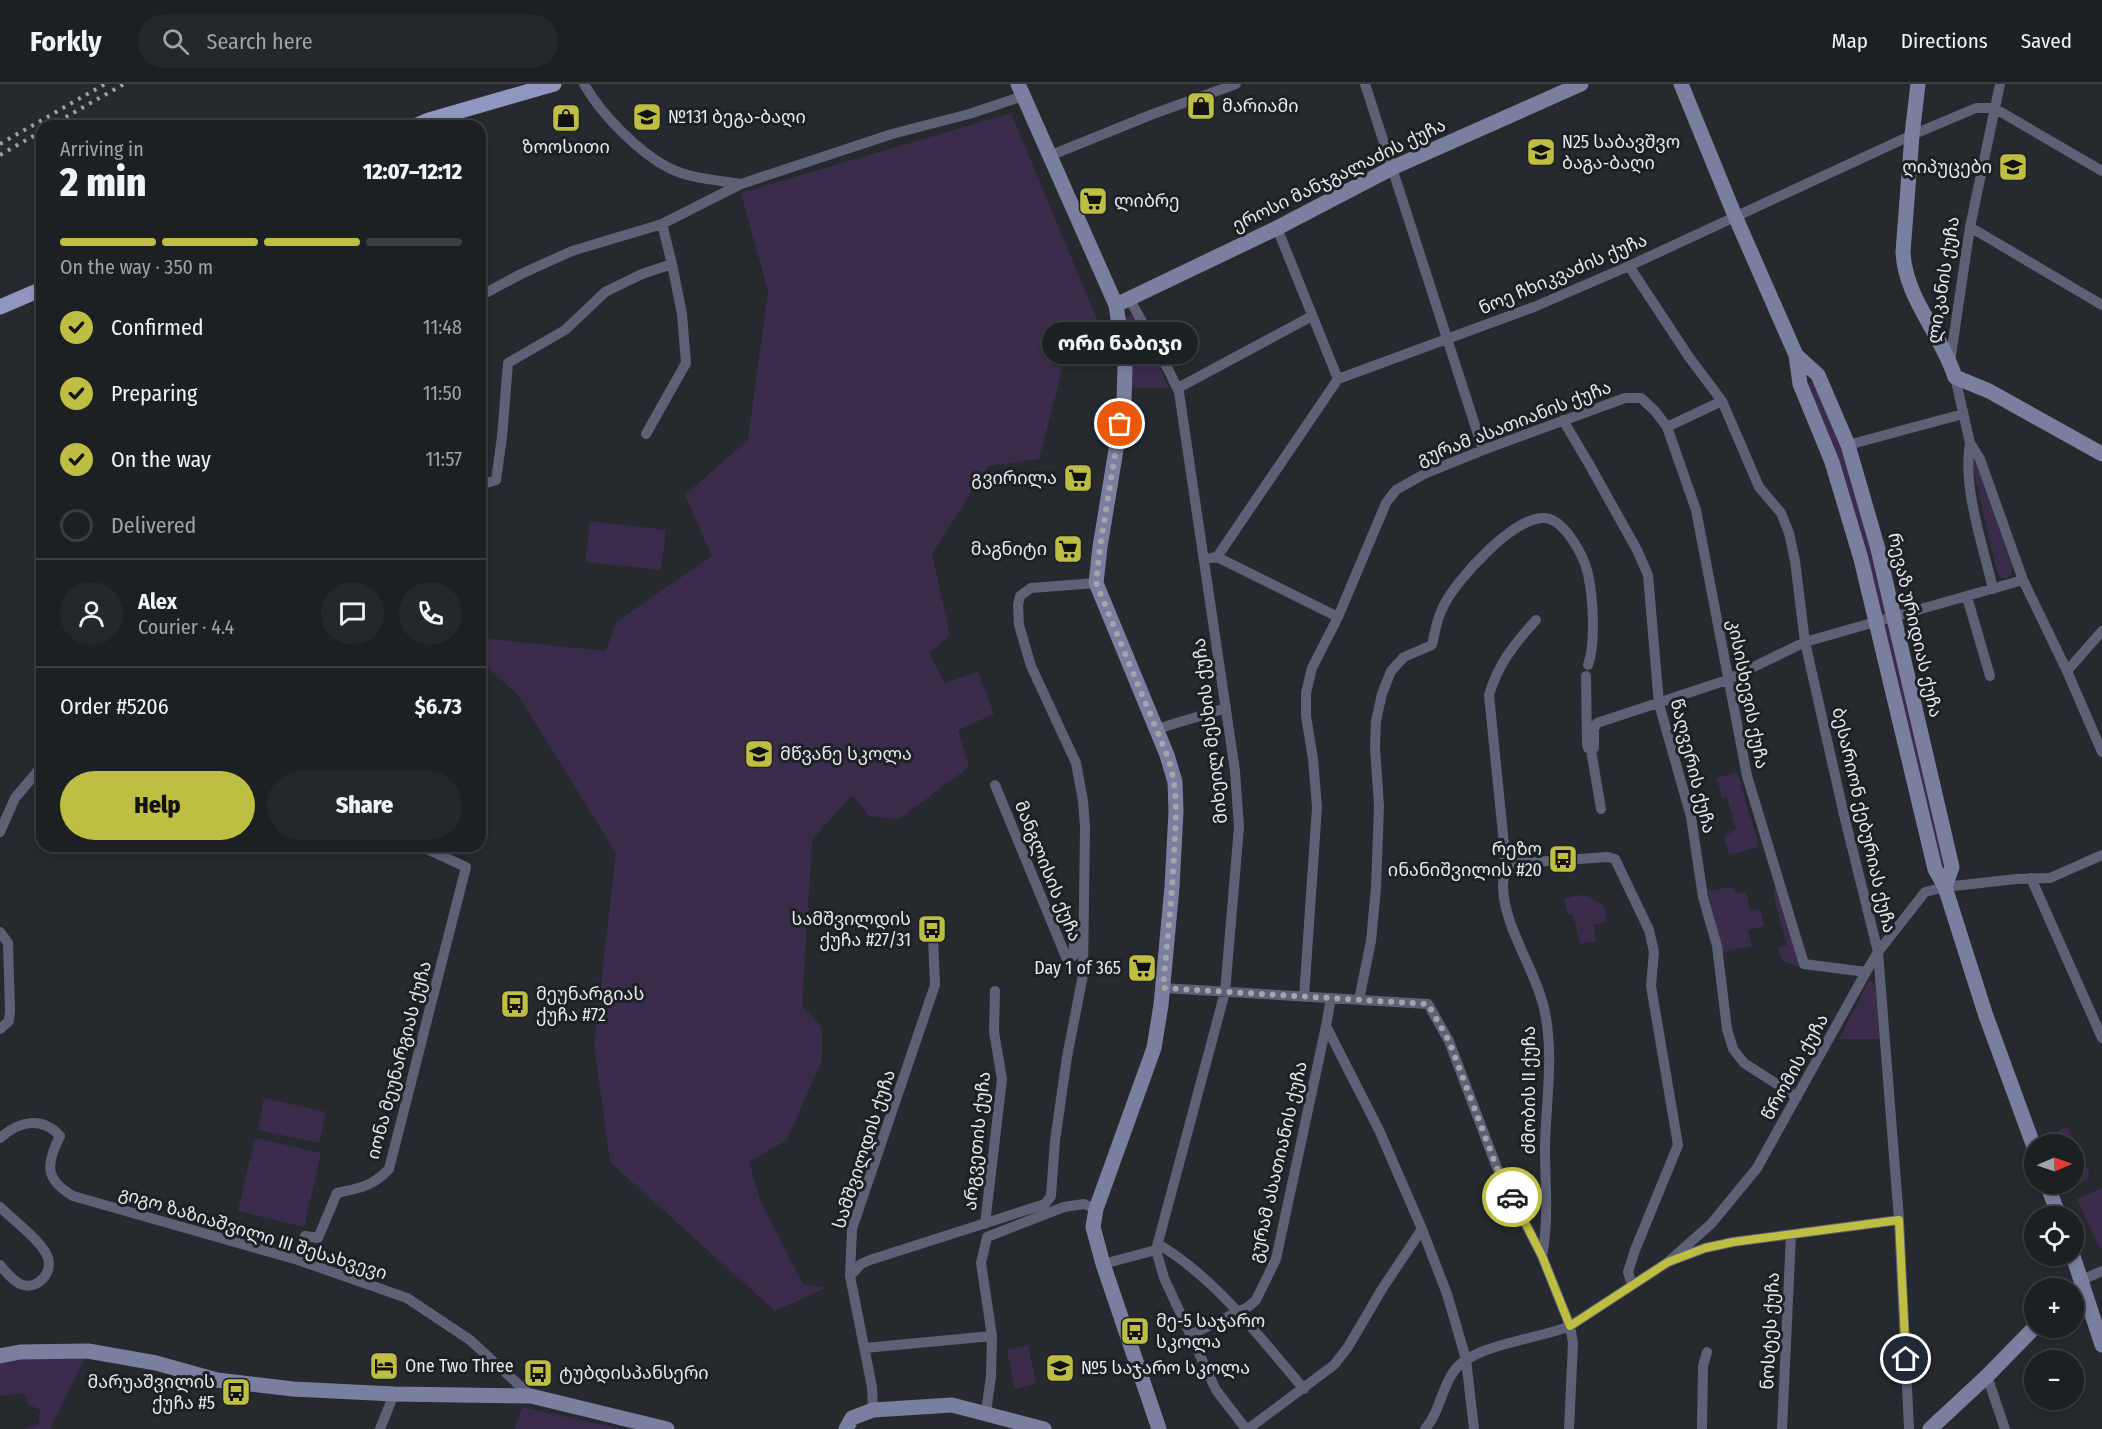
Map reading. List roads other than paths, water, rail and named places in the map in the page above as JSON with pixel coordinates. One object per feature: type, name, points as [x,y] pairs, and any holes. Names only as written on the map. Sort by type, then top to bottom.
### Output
[{"type":"main road","points":[[429,120],[554,84]]},
{"type":"main road","points":[[0,307],[36,292]]},
{"type":"street","points":[[584,84],[591,97],[612,120],[630,139],[655,159],[670,168],[696,177],[741,184]]},
{"type":"street","points":[[1049,156],[1153,114],[1236,84]]},
{"type":"street","points":[[1365,84],[1483,450]]},
{"type":"street","name":"ეროსი მანჯგალაძის ქუჩა","points":[[1123,303],[1277,228],[1392,168],[1581,84]]},
{"type":"street","name":"რევაზ ურიდიას ქუჩა","points":[[1681,84],[1735,216],[1796,355],[1800,384],[1832,462],[1861,559],[1935,869],[1945,887],[1985,1013],[2029,1134]]},
{"type":"street","points":[[1918,84],[1903,252],[1909,285],[1952,369],[2102,454]]},
{"type":"street","name":"ლიკანის ქუჩა","points":[[2000,84],[1970,227],[1952,369],[1970,443],[1980,459],[2023,580],[2067,671],[2102,752]]},
{"type":"street","points":[[486,293],[572,250],[662,224],[741,184],[892,134],[969,114],[1020,90],[1049,156],[1123,303],[1124,400],[1096,583],[1172,769],[1176,811],[1163,988],[1154,1048],[1096,1209],[1093,1227],[1103,1264],[1159,1429]]},
{"type":"street","name":"ნოე ჩხიკვაძის ქუჩა","points":[[1338,380],[1534,307],[1629,266],[1912,135],[1976,108],[1994,108]]},
{"type":"street","points":[[1994,108],[2102,171]]},
{"type":"street","points":[[646,434],[687,363],[682,314],[662,224]]},
{"type":"street","points":[[1970,227],[2102,305]]},
{"type":"street","points":[[1217,557],[1338,380],[1277,228]]},
{"type":"street","points":[[486,483],[496,480],[508,363],[565,330],[605,292],[642,273],[672,264]]},
{"type":"street","name":"ბესარიონ ქებურიას ქუჩა","points":[[1629,266],[1689,357],[1722,401],[1759,487],[1781,513],[1789,533],[1795,561],[1805,642],[1878,952],[1899,1220],[1909,1429]]},
{"type":"street","name":"მიხეილ მესხის ქუჩა","points":[[1123,303],[1178,388],[1235,771],[1239,827],[1225,992],[1157,1247]]},
{"type":"street","points":[[1178,388],[1312,316]]},
{"type":"street","name":"რევაზ ურიდიას ქუჩა","points":[[1796,355],[1818,375],[1848,445],[1878,549],[1952,867],[1945,887]]},
{"type":"street","points":[[1800,384],[1818,375]]},
{"type":"street","name":"გურამ ასათიანის ქუჩა","points":[[1304,997],[1317,807],[1306,716],[1306,693],[1312,668],[1338,617],[1386,503],[1396,490],[1426,473],[1625,398],[1641,398],[1667,427]]},
{"type":"street","points":[[1667,427],[1722,401]]},
{"type":"street","points":[[1848,445],[1963,414]]},
{"type":"street","name":"წაღვერის ქუჩა","points":[[1563,420],[1600,483],[1648,575],[1659,704],[1691,817],[1703,897],[1717,946],[1727,1029],[1733,1049],[1744,1063],[1797,1097]]},
{"type":"street","name":"კისისხევის ქუჩა","points":[[1667,427],[1696,510],[1747,776],[1804,964],[1866,972]]},
{"type":"street","points":[[1970,443],[1969,487],[1993,589]]},
{"type":"street","points":[[1359,1000],[1371,941],[1376,888],[1379,806],[1375,747],[1376,721],[1382,694],[1391,671],[1404,657],[1432,645],[1443,607],[1454,588],[1478,559],[1504,537],[1532,520],[1548,518],[1564,528],[1573,539],[1587,571],[1593,639],[1592,656],[1587,671],[1587,744],[1591,750],[1601,808]]},
{"type":"street","points":[[1205,559],[1217,557],[1338,617]]},
{"type":"street","points":[[1591,750],[1594,748],[1594,729],[1597,723],[1727,680],[1805,642],[2023,580]]},
{"type":"street","points":[[850,1276],[861,1264],[870,1260],[1045,1204],[1051,1196],[1055,1141],[1067,1057],[1083,975],[1085,827],[1076,763],[1031,666],[1019,625],[1018,605],[1020,596],[1031,588],[1096,583]]},
{"type":"street","points":[[1967,597],[1990,676]]},
{"type":"street","name":"ძმობის II ქუჩა","points":[[1536,620],[1504,659],[1494,676],[1489,695],[1506,864],[1503,885],[1506,906],[1543,1004],[1548,1039],[1545,1145],[1546,1222],[1542,1256],[1570,1326],[1573,1343],[1569,1429]]},
{"type":"street","points":[[2067,671],[2102,631]]},
{"type":"street","points":[[1157,729],[1226,708]]},
{"type":"street","points":[[0,832],[15,798],[36,773]]},
{"type":"street","name":"მანგლისის ქუჩა","points":[[995,785],[1066,957],[1073,956],[1074,945],[1084,916]]},
{"type":"street","name":"იონა მეუნარგიას ქუჩა","points":[[298,1260],[305,1236],[318,1238],[337,1193],[369,1185],[380,1179],[389,1169],[466,867],[433,852]]},
{"type":"street","name":"წრომის ქუჩა","points":[[1668,1262],[1711,1224],[1757,1168],[1878,952],[1925,892],[1945,887],[2050,878],[2102,855]]},
{"type":"street","points":[[1506,864],[1608,857],[1615,859],[1649,930],[1654,952],[1651,986],[1678,1145],[1635,1250],[1628,1272],[1632,1285]]},
{"type":"street","points":[[2031,878],[2102,1038]]},
{"type":"street","points":[[0,932],[8,944],[4,981],[9,1021],[0,1029]]},
{"type":"street","name":"სამშვილდის ქუჩა","points":[[873,1410],[873,1387],[850,1276],[852,1229],[935,985],[933,937]]},
{"type":"street","points":[[1163,988],[1428,1004],[1449,1041],[1497,1168],[1542,1256]]},
{"type":"street","name":"არგვეთის ქუჩა","points":[[985,1224],[1002,1079],[994,1032],[995,991]]},
{"type":"street","name":"გურამ ასათიანის ქუჩა","points":[[1190,1335],[1248,1308],[1256,1300],[1276,1259],[1332,998]]},
{"type":"street","points":[[1326,1026],[1379,1130],[1422,1228],[1466,1359],[1474,1429]]},
{"type":"street","name":"გიგო ზაზიაშვილი III შესახვევი","points":[[0,1138],[16,1125],[30,1122],[47,1125],[60,1136],[50,1160],[53,1180],[62,1190],[73,1196],[298,1260],[407,1298],[470,1340],[531,1396]]},
{"type":"street","points":[[986,1412],[991,1376],[992,1336],[981,1263],[987,1237],[1064,1207],[1084,1204],[1096,1209]]},
{"type":"street","points":[[0,1207],[44,1250],[49,1262],[47,1274],[43,1280],[29,1285],[18,1283],[0,1265]]},
{"type":"street","points":[[1425,1429],[1436,1413],[1446,1384],[1466,1359],[1523,1338],[1570,1326],[1668,1262],[1723,1244],[1899,1220]]},
{"type":"street","points":[[1157,1247],[1164,1278],[1216,1390],[1247,1429],[1334,1365],[1348,1347],[1401,1258],[1422,1228]]},
{"type":"street","name":"ნოსტეს ქუჩა","points":[[1782,1429],[1791,1235]]},
{"type":"street","points":[[1103,1264],[1157,1247]]},
{"type":"street","points":[[1157,1247],[1194,1271],[1238,1312],[1304,1389]]},
{"type":"street","points":[[2084,1280],[2102,1271]]},
{"type":"street","points":[[2084,1301],[2102,1345]]},
{"type":"street","points":[[865,1348],[992,1336]]},
{"type":"street","points":[[1930,1429],[2024,1338]]},
{"type":"street","points":[[0,1356],[20,1352],[88,1351],[156,1363],[217,1380],[292,1389],[394,1394],[531,1396],[643,1426],[667,1429]]},
{"type":"street","points":[[1702,1429],[1703,1366],[1707,1352]]},
{"type":"street","points":[[1987,1376],[2005,1429]]},
{"type":"street","points":[[380,1429],[394,1394]]},
{"type":"street","points":[[846,1429],[852,1418],[873,1410],[952,1405],[986,1412],[1013,1422],[1044,1429]]},
{"type":"railway","points":[[42,120],[105,84]]},
{"type":"railway","points":[[61,120],[124,84]]},
{"type":"railway","points":[[0,144],[36,123]]},
{"type":"railway","points":[[0,155],[36,134]]},
{"type":"place","name":"მარიამი","points":[[1201,106]]},
{"type":"place","name":"№131 ბეგა-ბაღი","points":[[647,117]]},
{"type":"place","name":"ზოოსითი","points":[[566,118]]},
{"type":"place","name":"N25 საბავშვო ბაგა-ბაღი","points":[[1541,152]]},
{"type":"place","name":"ღიპუცები","points":[[2013,167]]},
{"type":"place","name":"ლიბრე","points":[[1093,201]]},
{"type":"place","name":"ორი ნაბიჯი","points":[[1120,424]]},
{"type":"place","name":"გვირილა","points":[[1078,478]]},
{"type":"place","name":"მაგნიტი","points":[[1068,549]]},
{"type":"place","name":"მწვანე სკოლა","points":[[759,754]]},
{"type":"place","name":"რეზო ინანიშვილის #20","points":[[1563,859]]},
{"type":"place","name":"სამშვილდის ქუჩა #27/31","points":[[932,929]]},
{"type":"place","name":"Day 1 of 365","points":[[1142,968]]},
{"type":"place","name":"მეუნარგიას ქუჩა #72","points":[[515,1004]]},
{"type":"place","name":"მე-5 საჯარო სკოლა","points":[[1135,1331]]},
{"type":"place","name":"One Two Three","points":[[384,1366]]},
{"type":"place","name":"№5 საჯარო სკოლა","points":[[1060,1368]]},
{"type":"place","name":"ტუბდისპანსერი","points":[[538,1373]]},
{"type":"place","name":"მარუაშვილის ქუჩა #5","points":[[236,1392]]}]
